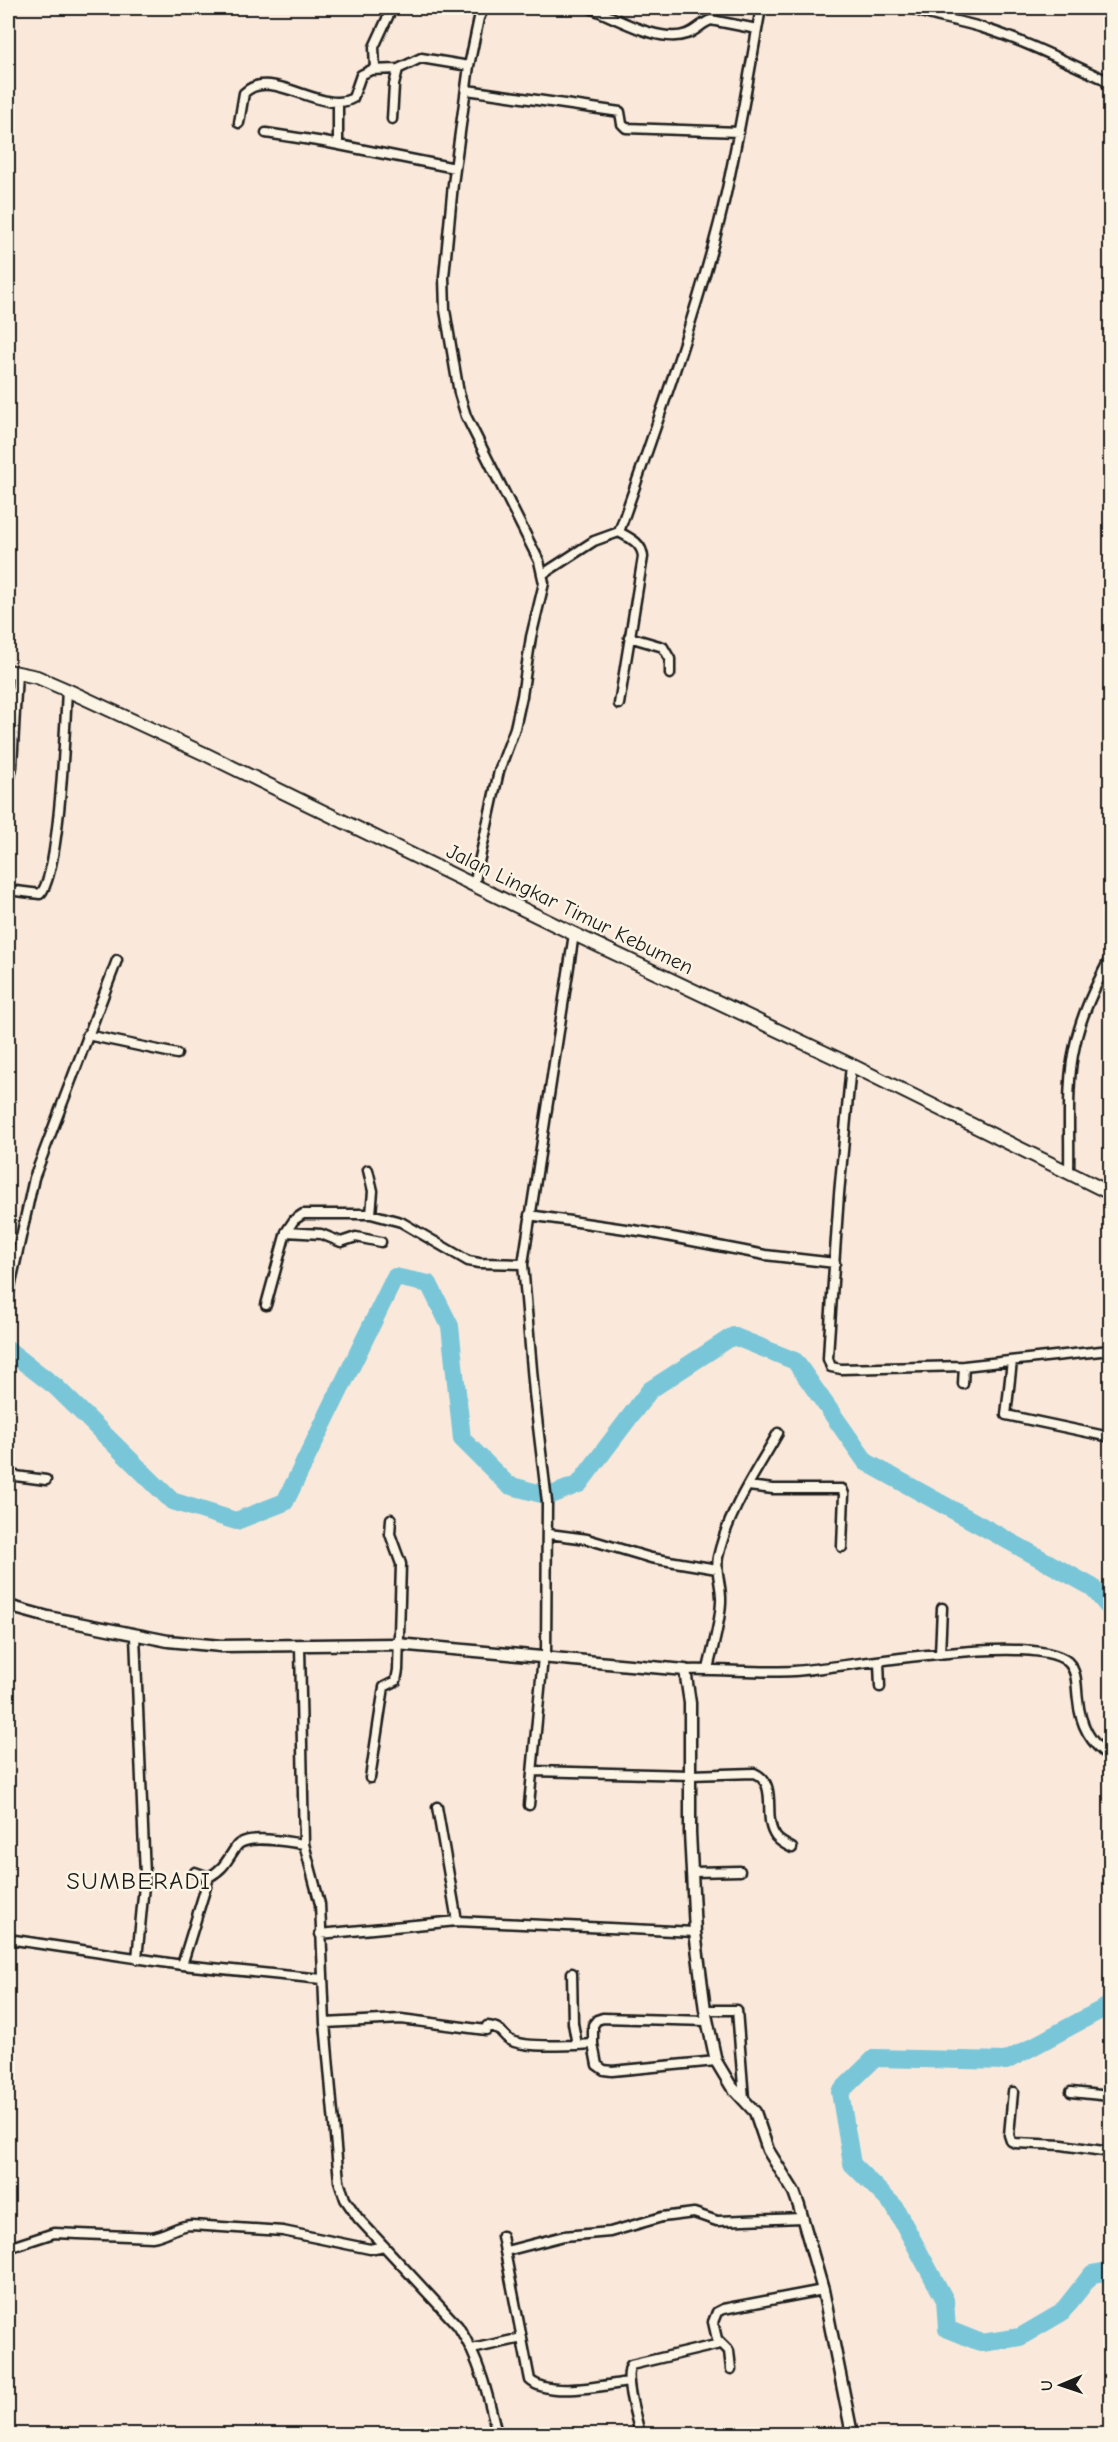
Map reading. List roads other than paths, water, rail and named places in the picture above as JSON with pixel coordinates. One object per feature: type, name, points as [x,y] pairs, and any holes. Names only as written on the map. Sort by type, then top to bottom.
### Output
[{"type":"main road","name":"Jalan Lingkar Timur Kebumen","points":[[12,672],[37,677],[68,690],[851,1065],[1110,1193]]},
{"type":"street","points":[[375,69],[374,47],[392,8]]},
{"type":"street","points":[[474,885],[499,771],[515,728],[543,583],[543,574],[491,464],[471,429],[459,393],[444,296],[455,168],[469,66],[484,8]]},
{"type":"street","points":[[590,8],[652,34],[680,36],[695,31],[711,20],[757,29]]},
{"type":"street","points":[[620,532],[681,356],[719,223],[739,132],[761,8]]},
{"type":"street","points":[[911,8],[922,13],[981,27],[1024,42],[1104,79],[1110,88],[1110,95]]},
{"type":"street","points":[[239,123],[244,93],[255,87],[287,88],[310,97],[338,102],[353,98],[361,75],[365,71],[398,69],[421,57],[469,66]]},
{"type":"street","points":[[392,119],[394,85],[398,69]]},
{"type":"street","points":[[467,90],[621,112],[622,124],[626,128],[739,132]]},
{"type":"street","points":[[338,102],[338,146]]},
{"type":"street","points":[[266,133],[455,168]]},
{"type":"street","points":[[543,574],[594,541],[620,532]]},
{"type":"street","points":[[619,704],[643,554],[638,543],[620,532]]},
{"type":"street","points":[[629,637],[663,648],[670,659],[670,674]]},
{"type":"street","points":[[8,786],[12,767],[12,672]]},
{"type":"street","points":[[8,890],[38,894],[42,892],[54,860],[68,690]]},
{"type":"street","points":[[529,1805],[545,1657],[549,1534],[523,1264],[574,934]]},
{"type":"street","points":[[1069,1171],[1071,1066],[1075,1042],[1098,981],[1110,958]]},
{"type":"street","points":[[8,1296],[34,1179],[117,960]]},
{"type":"street","points":[[87,1035],[177,1054]]},
{"type":"street","points":[[851,1065],[828,1359],[832,1368],[964,1366],[1110,1350]]},
{"type":"street","points":[[368,1170],[373,1191],[371,1214]]},
{"type":"street","points":[[266,1305],[286,1233],[294,1220],[303,1214],[371,1214],[401,1222],[468,1260],[479,1263],[523,1264]]},
{"type":"street","points":[[529,1215],[646,1232],[765,1255],[835,1263]]},
{"type":"street","points":[[286,1233],[321,1234],[341,1242],[356,1238],[381,1242]]},
{"type":"street","points":[[1012,1361],[1004,1412],[1006,1415],[1110,1437]]},
{"type":"street","points":[[963,1384],[964,1366]]},
{"type":"street","points":[[708,1669],[721,1605],[722,1586],[717,1569],[722,1545],[743,1493],[778,1433]]},
{"type":"street","points":[[8,1475],[46,1480]]},
{"type":"street","points":[[748,1486],[773,1489],[842,1489],[844,1494],[842,1547]]},
{"type":"street","points":[[370,1778],[384,1687],[396,1681],[397,1676],[401,1564],[390,1534],[391,1519]]},
{"type":"street","points":[[549,1534],[587,1539],[651,1558],[717,1569]]},
{"type":"street","points":[[8,1606],[135,1636],[221,1646],[397,1644],[685,1670],[769,1672],[1017,1648],[1043,1651],[1068,1662],[1077,1682],[1082,1723],[1098,1748],[1110,1757]]},
{"type":"street","points":[[940,1654],[942,1608]]},
{"type":"street","points":[[135,1636],[145,1875],[137,1959]]},
{"type":"street","points":[[300,1646],[304,1844],[318,1893],[324,2023],[339,2181],[345,2199],[358,2218],[459,2326],[472,2349],[484,2380],[497,2434]]},
{"type":"street","points":[[879,1662],[880,1687]]},
{"type":"street","points":[[685,1670],[690,1703],[695,1932],[706,2016],[716,2061],[731,2086],[744,2099],[758,2120],[773,2160],[794,2192],[823,2290],[852,2434]]},
{"type":"street","points":[[532,1771],[754,1773],[761,1776],[769,1788],[771,1824],[774,1833],[778,1840],[792,1848]]},
{"type":"street","points":[[436,1807],[457,1921]]},
{"type":"street","points":[[182,1965],[209,1877],[226,1866],[237,1844],[248,1839],[304,1844]]},
{"type":"street","points":[[693,1872],[740,1871]]},
{"type":"street","points":[[195,1872],[209,1877]]},
{"type":"street","points":[[320,1934],[457,1921],[695,1932]]},
{"type":"street","points":[[8,1939],[182,1965],[322,1979]]},
{"type":"street","points":[[572,1973],[573,2023],[577,2045]]},
{"type":"street","points":[[716,2061],[604,2070],[597,2065],[593,2044],[593,2025],[597,2020],[706,2016],[736,2010],[744,2099]]},
{"type":"street","points":[[324,2023],[401,2019],[486,2030],[488,2026],[500,2029],[513,2042],[593,2044]]},
{"type":"street","points":[[1013,2092],[1009,2135],[1011,2141],[1110,2152]]},
{"type":"street","points":[[1071,2092],[1110,2096]]},
{"type":"street","points":[[506,2251],[564,2236],[610,2232],[662,2217],[694,2213],[717,2221],[802,2218]]},
{"type":"street","points":[[8,2248],[26,2240],[54,2233],[152,2237],[160,2236],[181,2225],[283,2231],[370,2249],[384,2246]]},
{"type":"street","points":[[502,2236],[531,2380],[535,2384],[555,2389],[629,2382]]},
{"type":"street","points":[[731,2368],[729,2351],[720,2343],[713,2322],[717,2312],[823,2290]]},
{"type":"street","points":[[472,2349],[522,2338]]},
{"type":"street","points":[[640,2434],[628,2370],[637,2362],[720,2343]]},
{"type":"waterway","points":[[8,1350],[56,1387],[172,1501],[236,1521],[285,1502],[395,1277],[429,1284],[450,1326],[462,1439],[508,1485],[549,1496],[579,1484],[650,1390],[733,1336],[795,1361],[866,1462],[1092,1587],[1110,1609]]},
{"type":"waterway","points":[[1110,2005],[1006,2061],[875,2058],[840,2092],[852,2164],[894,2206],[945,2300],[947,2329],[982,2343],[1020,2337],[1061,2313],[1092,2274],[1110,2271]]},
{"type":"district","name":"SUMBERADI","points":[[139,1881]]}]
